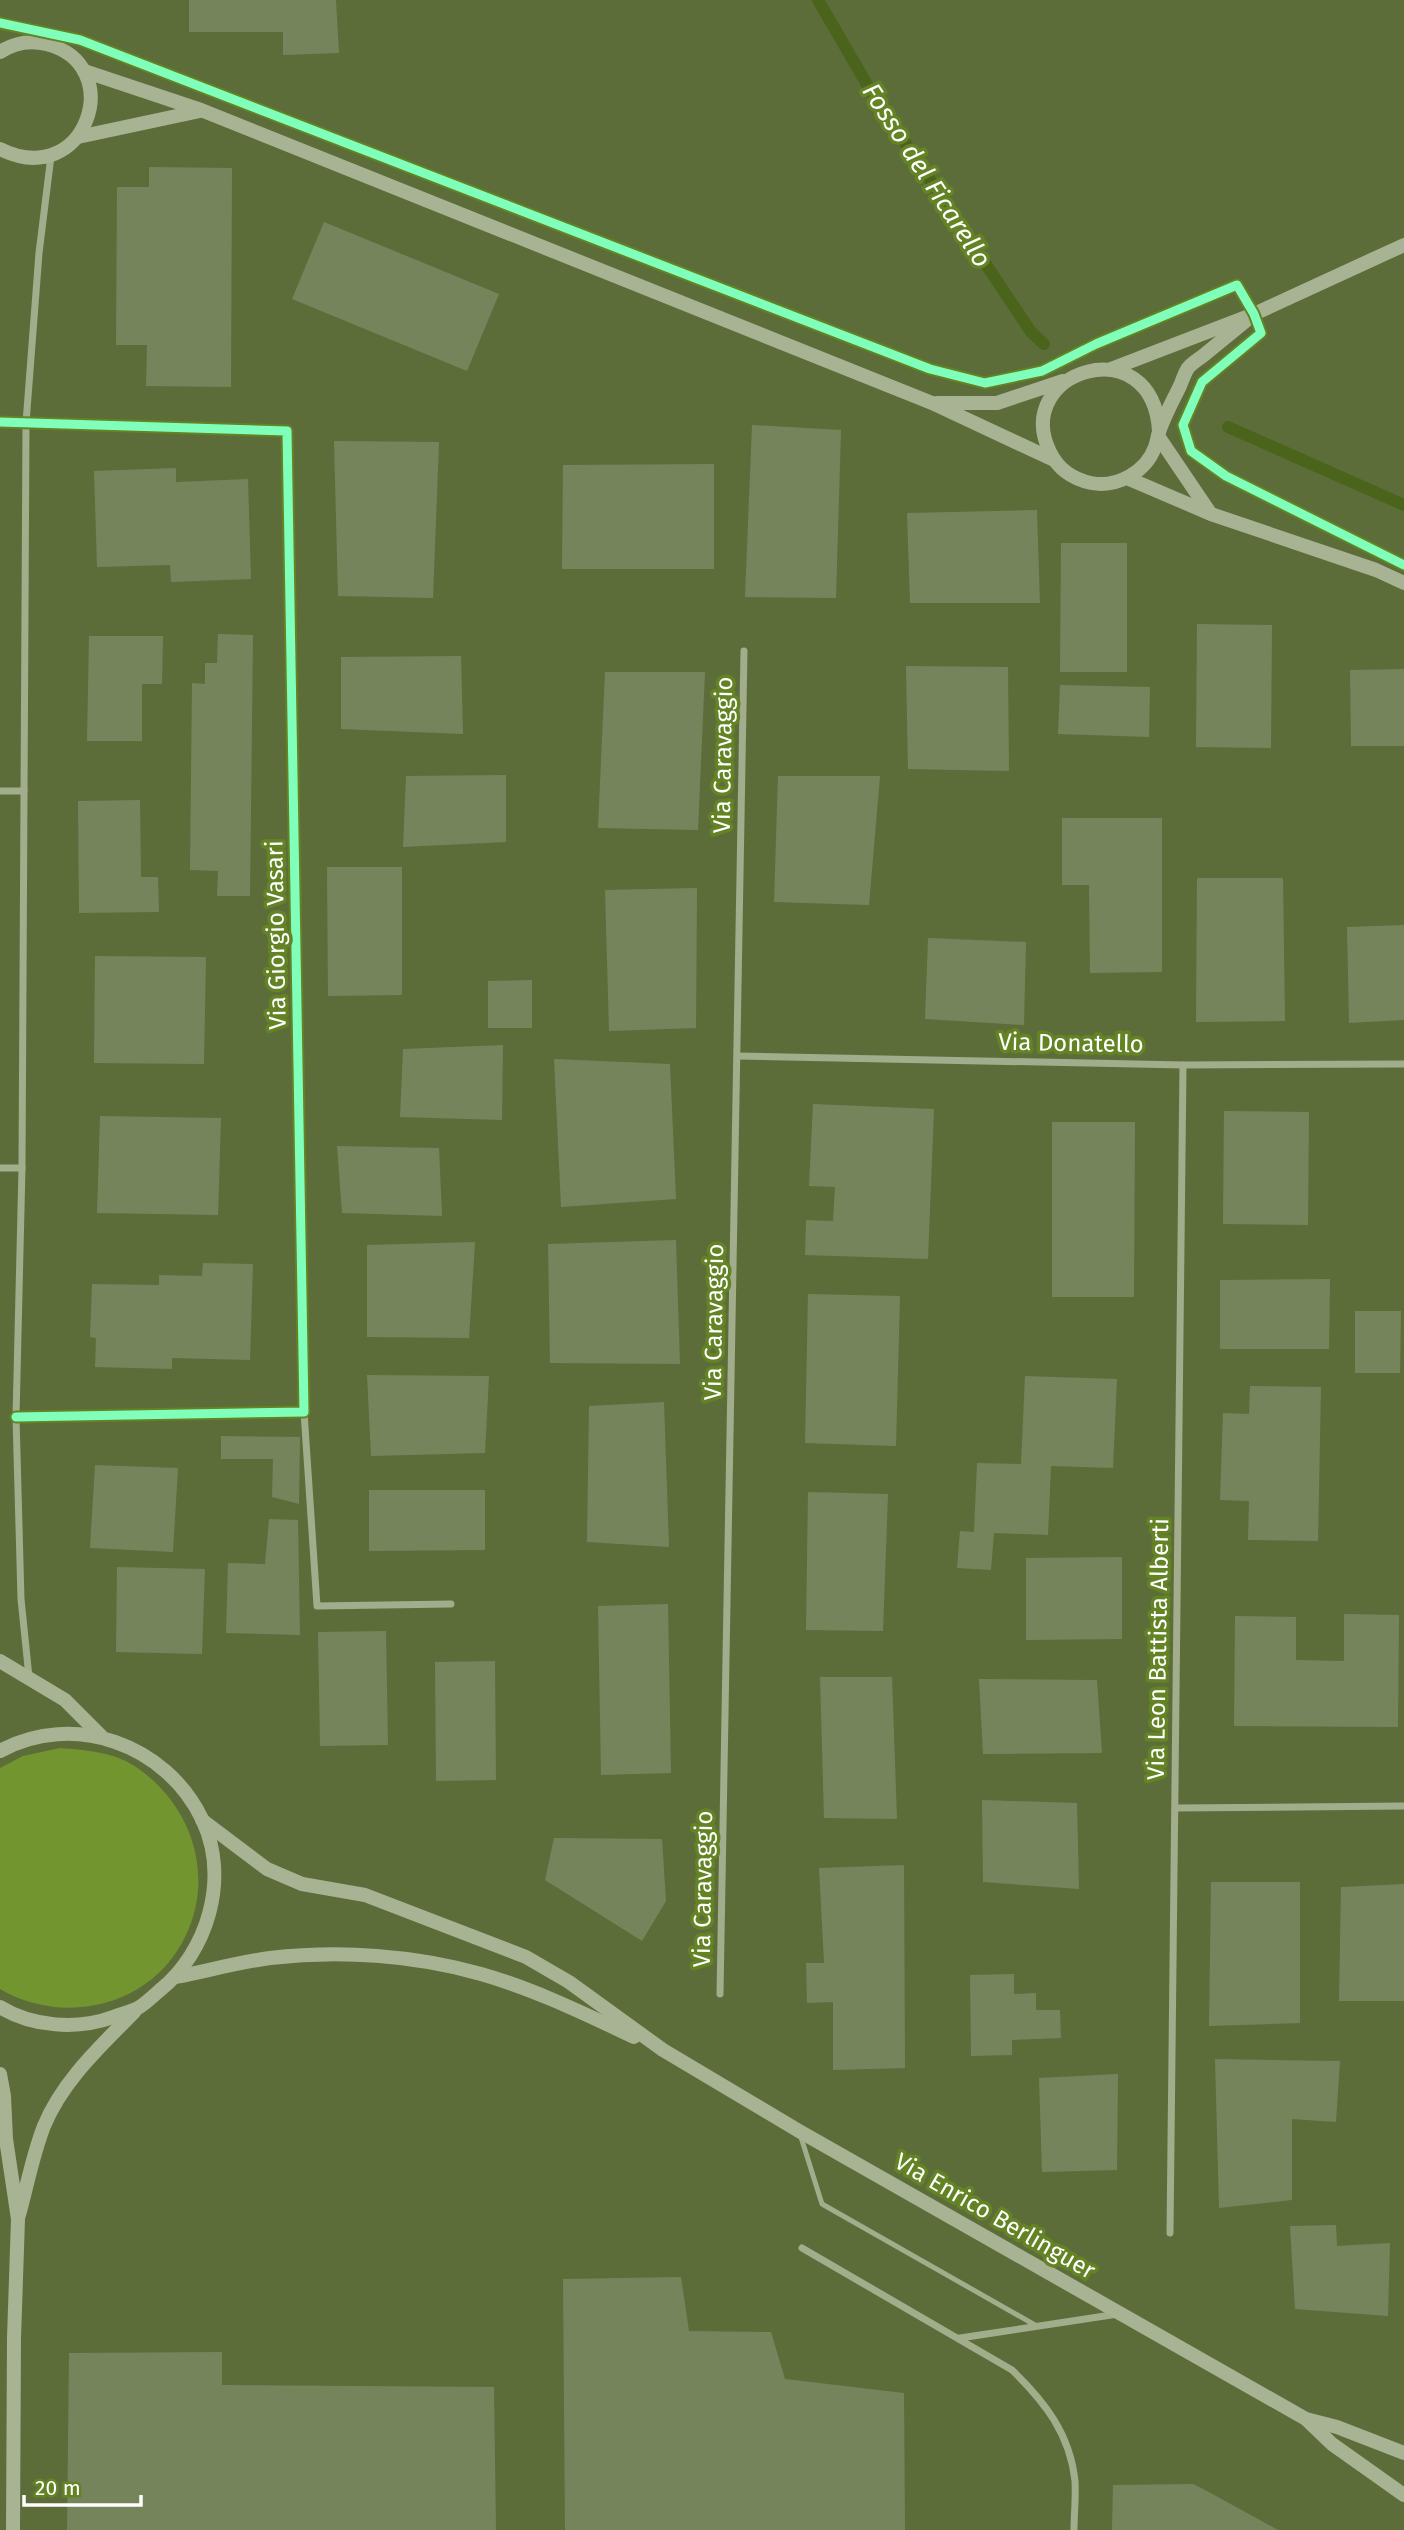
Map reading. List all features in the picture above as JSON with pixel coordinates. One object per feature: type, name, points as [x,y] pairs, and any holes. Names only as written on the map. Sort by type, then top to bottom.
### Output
[{"type":"street","points":[[0,149],[14,156],[33,159],[51,156],[66,149],[78,137],[87,122],[91,105],[90,88],[84,71],[72,57],[57,46],[39,42],[20,43],[1,50]]},
{"type":"street","points":[[84,71],[201,110],[932,403],[1054,460],[1079,480],[1095,484],[1127,478],[1149,459],[1188,368],[1254,314]]},
{"type":"street","points":[[78,137],[201,110]]},
{"type":"street","points":[[29,1678],[21,1600],[16,1417],[22,1168],[26,423],[39,253],[51,156]]},
{"type":"street","points":[[1111,369],[1254,314],[1404,245]]},
{"type":"street","points":[[932,403],[997,403],[1096,369],[1111,369],[1128,374],[1141,384],[1152,398],[1158,414],[1159,433],[1211,514]]},
{"type":"street","points":[[1054,460],[1044,434],[1044,420],[1048,404],[1067,379]]},
{"type":"street","points":[[0,422],[26,423]]},
{"type":"street","name":"Via Giorgio Vasari","points":[[26,423],[287,431],[304,1412],[317,1606],[451,1605]]},
{"type":"street","points":[[1127,478],[1211,514],[1376,570],[1404,583]]},
{"type":"street","name":"Via Caravaggio","points":[[720,1994],[744,650]]},
{"type":"street","points":[[0,791],[24,791]]},
{"type":"street","name":"Via Donatello","points":[[738,1055],[1183,1065],[1404,1064]]},
{"type":"street","name":"Via Leon Battista Alberti","points":[[1170,2233],[1183,1065]]},
{"type":"street","points":[[0,1168],[22,1168]]},
{"type":"street","points":[[16,1417],[304,1412]]},
{"type":"street","points":[[0,1661],[65,1700],[101,1736]]},
{"type":"street","points":[[0,1751],[18,1742],[59,1733],[101,1736],[143,1753],[178,1782],[202,1820],[214,1860],[213,1902],[200,1942],[176,1978],[139,2007],[87,2060],[55,2107],[44,2126],[18,2220]]},
{"type":"street","points":[[1176,1808],[1404,1806]]},
{"type":"street","points":[[202,1820],[267,1870],[290,1880],[365,1895],[526,1957],[569,1982],[663,2050]]},
{"type":"street","points":[[176,1978],[283,1957],[351,1954],[433,1962],[484,1974],[558,2002],[663,2050]]},
{"type":"street","points":[[0,2007],[13,2015],[55,2025],[98,2022],[139,2007]]},
{"type":"street","name":"Via Enrico Berlinguer","points":[[663,2050],[799,2131],[1306,2419],[1332,2444],[1404,2495]]},
{"type":"street","points":[[0,2074],[4,2096],[5,2139],[18,2220],[13,2530]]},
{"type":"street","points":[[802,2248],[1012,2370],[1037,2395],[1060,2427],[1075,2480],[1074,2530]]},
{"type":"street","points":[[959,2338],[1119,2313]]},
{"type":"street","name":"Via Enrico Berlinguer","points":[[1306,2419],[1337,2427],[1404,2453]]},
{"type":"lane","points":[[799,2131],[822,2204],[1039,2327]]},
{"type":"green space","points":[[60,1748],[90,1751],[118,1758],[136,1767],[155,1782],[184,1820],[193,1842],[197,1865],[198,1888],[194,1912],[186,1935],[171,1959],[152,1979],[130,1993],[105,2003],[79,2007],[52,2007],[25,2001],[0,1989],[0,1768],[23,1756]]},
{"type":"building","points":[[189,0],[336,0],[339,53],[283,55],[283,32],[189,32]]},
{"type":"building","points":[[149,167],[232,168],[231,387],[146,386],[147,345],[116,345],[117,187],[149,187]]},
{"type":"building","points":[[324,222],[499,294],[467,371],[292,299]]},
{"type":"building","points":[[752,425],[841,430],[836,598],[745,597]]},
{"type":"building","points":[[334,441],[439,442],[433,598],[338,596]]},
{"type":"building","points":[[714,464],[714,569],[562,569],[563,465]]},
{"type":"building","points":[[176,468],[176,482],[248,479],[251,579],[171,582],[170,565],[97,567],[94,471]]},
{"type":"building","points":[[1037,510],[1040,603],[910,603],[907,513]]},
{"type":"building","points":[[1061,543],[1127,543],[1127,672],[1060,672]]},
{"type":"building","points":[[1197,624],[1272,625],[1271,748],[1196,747]]},
{"type":"building","points":[[218,634],[253,635],[250,896],[217,896],[218,871],[190,870],[192,683],[205,684],[205,663],[217,663]]},
{"type":"building","points":[[89,636],[163,636],[162,684],[142,684],[142,741],[87,741]]},
{"type":"building","points":[[461,656],[463,734],[341,729],[341,657]]},
{"type":"building","points":[[906,666],[1008,667],[1009,771],[908,769]]},
{"type":"building","points":[[1404,669],[1404,746],[1351,746],[1350,670]]},
{"type":"building","points":[[605,672],[705,672],[698,830],[598,828]]},
{"type":"building","points":[[1060,685],[1150,687],[1149,737],[1058,734]]},
{"type":"building","points":[[506,775],[506,842],[403,847],[406,776]]},
{"type":"building","points":[[778,776],[880,776],[869,905],[774,902]]},
{"type":"building","points":[[140,800],[141,877],[158,877],[159,912],[79,913],[78,801]]},
{"type":"building","points":[[1062,818],[1162,818],[1162,972],[1090,973],[1089,885],[1062,885]]},
{"type":"building","points":[[327,867],[402,867],[402,995],[328,996]]},
{"type":"building","points":[[1197,878],[1283,878],[1285,1021],[1196,1022]]},
{"type":"building","points":[[697,888],[696,1028],[609,1031],[605,890]]},
{"type":"building","points":[[1404,925],[1404,1020],[1349,1023],[1347,927]]},
{"type":"building","points":[[928,938],[1026,942],[1024,1025],[925,1019]]},
{"type":"building","points":[[95,956],[206,957],[204,1064],[94,1063]]},
{"type":"building","points":[[532,980],[532,1028],[488,1028],[488,981]]},
{"type":"building","points":[[503,1045],[502,1120],[400,1117],[403,1049]]},
{"type":"building","points":[[554,1059],[670,1064],[676,1199],[561,1207]]},
{"type":"building","points":[[813,1104],[934,1109],[928,1259],[805,1255],[806,1220],[833,1221],[835,1187],[809,1186]]},
{"type":"building","points":[[1224,1111],[1309,1112],[1308,1225],[1223,1224]]},
{"type":"building","points":[[100,1116],[221,1118],[218,1215],[97,1213]]},
{"type":"building","points":[[1052,1122],[1135,1122],[1134,1297],[1052,1297]]},
{"type":"building","points":[[337,1146],[439,1148],[442,1216],[342,1213]]},
{"type":"building","points":[[676,1240],[680,1364],[550,1363],[548,1244]]},
{"type":"building","points":[[475,1242],[469,1338],[367,1337],[367,1245]]},
{"type":"building","points":[[203,1263],[253,1264],[250,1360],[172,1358],[172,1369],[95,1367],[96,1338],[90,1337],[92,1284],[159,1285],[159,1275],[202,1276]]},
{"type":"building","points":[[1330,1279],[1329,1349],[1220,1349],[1220,1280]]},
{"type":"building","points":[[808,1294],[900,1296],[896,1446],[805,1443]]},
{"type":"building","points":[[1355,1311],[1401,1311],[1400,1373],[1355,1373]]},
{"type":"building","points":[[367,1375],[489,1376],[485,1453],[371,1456]]},
{"type":"building","points":[[1025,1376],[1117,1379],[1113,1468],[1051,1466],[1048,1535],[994,1533],[991,1570],[957,1568],[960,1531],[974,1532],[977,1463],[1021,1464]]},
{"type":"building","points":[[1250,1386],[1321,1387],[1318,1541],[1248,1540],[1249,1501],[1220,1500],[1223,1413],[1249,1414]]},
{"type":"building","points":[[664,1402],[669,1547],[587,1542],[589,1406]]},
{"type":"building","points":[[221,1436],[300,1437],[299,1504],[272,1497],[273,1459],[221,1459]]},
{"type":"building","points":[[95,1465],[178,1468],[173,1552],[90,1548]]},
{"type":"building","points":[[369,1490],[485,1490],[485,1550],[369,1551]]},
{"type":"building","points":[[808,1492],[888,1494],[883,1631],[806,1630]]},
{"type":"building","points":[[269,1519],[298,1520],[300,1635],[226,1633],[228,1563],[265,1564]]},
{"type":"building","points":[[1122,1557],[1122,1639],[1026,1640],[1026,1558]]},
{"type":"building","points":[[117,1567],[205,1569],[202,1654],[116,1652]]},
{"type":"building","points":[[668,1604],[671,1773],[601,1775],[598,1606]]},
{"type":"building","points":[[1344,1614],[1399,1615],[1398,1727],[1234,1726],[1235,1616],[1296,1617],[1296,1660],[1344,1661]]},
{"type":"building","points":[[386,1631],[388,1745],[320,1746],[318,1632]]},
{"type":"building","points":[[495,1661],[496,1780],[436,1781],[435,1662]]},
{"type":"building","points":[[820,1677],[892,1677],[897,1819],[824,1818]]},
{"type":"building","points":[[979,1679],[1097,1680],[1102,1753],[983,1754]]},
{"type":"building","points":[[982,1800],[1077,1803],[1079,1889],[983,1882]]},
{"type":"building","points":[[554,1838],[662,1839],[666,1901],[642,1941],[545,1880]]},
{"type":"building","points":[[904,1865],[905,2068],[833,2070],[833,2002],[807,2003],[806,1963],[824,1963],[819,1868]]},
{"type":"building","points":[[1211,1882],[1300,1882],[1300,2023],[1209,2026]]},
{"type":"building","points":[[1404,1884],[1404,2001],[1339,2001],[1341,1887]]},
{"type":"building","points":[[1014,1974],[1014,1994],[1036,1993],[1036,2010],[1060,2010],[1061,2038],[1012,2040],[1012,2055],[971,2056],[970,1975]]},
{"type":"building","points":[[1215,2059],[1340,2061],[1336,2122],[1292,2119],[1292,2200],[1219,2208]]},
{"type":"building","points":[[1118,2074],[1117,2170],[1042,2172],[1039,2078]]},
{"type":"building","points":[[1336,2225],[1337,2246],[1390,2243],[1388,2316],[1295,2309],[1290,2226]]},
{"type":"building","points":[[681,2277],[689,2331],[771,2332],[785,2379],[904,2393],[905,2530],[565,2530],[563,2279]]},
{"type":"building","points":[[222,2352],[222,2385],[494,2387],[496,2530],[67,2530],[69,2353]]},
{"type":"building","points":[[1193,2484],[1278,2530],[1112,2530],[1113,2485]]},
{"type":"waterway","name":"Fosso del Ficarello","points":[[818,0],[872,93],[1031,332],[1044,344]]},
{"type":"waterway","name":"Fosso del Ficarello","points":[[1228,427],[1404,505]]},
{"type":"cycle path","points":[[0,23],[80,40],[930,369],[985,383],[1042,371],[1096,344],[1237,285],[1254,314],[1261,333],[1202,382],[1183,425],[1191,451],[1226,476],[1404,565]]},
{"type":"cycle path","points":[[0,422],[287,431],[304,1412],[16,1417]]}]
